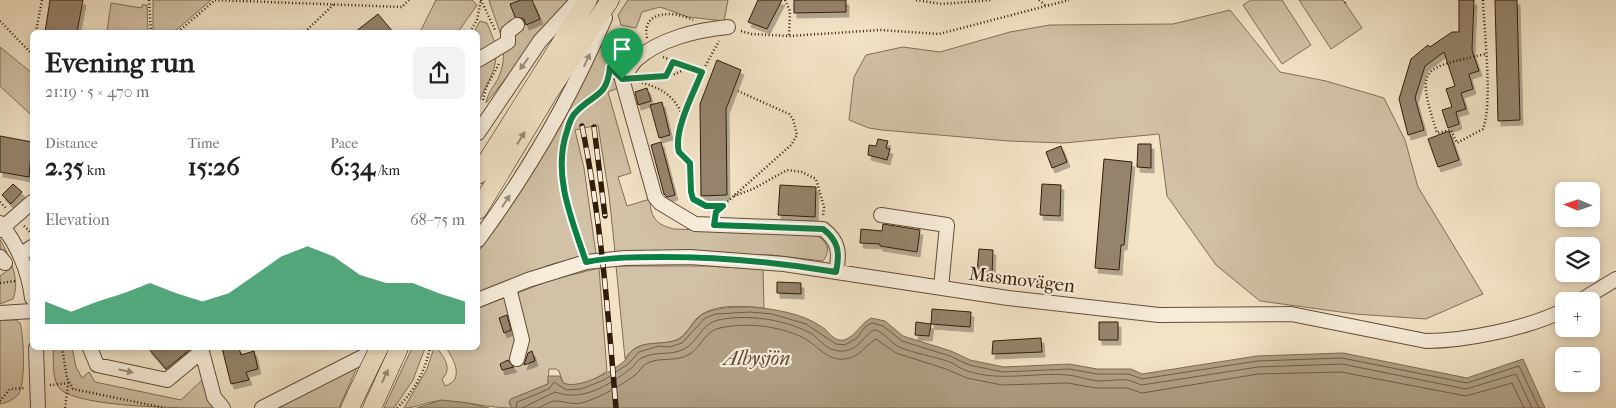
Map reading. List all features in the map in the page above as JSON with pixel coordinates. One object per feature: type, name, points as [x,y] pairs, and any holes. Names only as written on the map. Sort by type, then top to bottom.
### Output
[{"type":"main road","points":[[480,171],[588,0]]},
{"type":"main road","points":[[480,207],[548,94],[612,0]]},
{"type":"main road","points":[[353,401],[378,350]]},
{"type":"main road","points":[[372,406],[398,350]]},
{"type":"street","points":[[480,129],[540,41],[578,0]]},
{"type":"street","points":[[480,237],[502,208],[547,136],[587,60],[612,0]]},
{"type":"street","points":[[480,59],[508,42],[508,32],[517,25]]},
{"type":"street","points":[[728,27],[692,33],[652,48],[636,60],[622,79],[656,197],[660,203],[688,222],[695,224],[823,229],[832,236],[838,246],[839,259],[836,272]]},
{"type":"street","points":[[30,204],[1,227],[20,256],[30,286]]},
{"type":"street","points":[[880,215],[947,225],[941,288]]},
{"type":"street","points":[[20,256],[30,248]]},
{"type":"street","name":"Masmovägen","points":[[480,299],[555,270],[586,262],[624,258],[690,257],[784,264],[941,288],[1159,315],[1291,314],[1426,341],[1448,340],[1534,323],[1555,314]]},
{"type":"street","points":[[1595,292],[1616,279]]},
{"type":"street","points":[[509,288],[522,340],[517,359]]},
{"type":"street","points":[[0,313],[30,311]]},
{"type":"street","points":[[36,350],[38,408]]},
{"type":"street","points":[[91,350],[97,365],[167,380],[201,350]]},
{"type":"street","points":[[202,350],[214,396],[222,408]]},
{"type":"street","points":[[262,408],[375,350]]},
{"type":"path","points":[[36,30],[42,0]]},
{"type":"path","points":[[149,0],[150,30]]},
{"type":"path","points":[[180,30],[215,0],[402,7],[409,0]]},
{"type":"path","points":[[471,30],[477,20],[480,0]]},
{"type":"path","points":[[785,0],[790,11],[790,36]]},
{"type":"path","points":[[916,0],[942,4],[992,0]]},
{"type":"path","points":[[1039,0],[1045,5]]},
{"type":"path","points":[[723,206],[700,204],[692,196],[690,163],[680,154],[678,149],[684,120],[702,72],[728,27],[752,34],[790,36],[880,30],[939,34],[1069,0]]},
{"type":"path","points":[[1483,0],[1486,54],[1488,117],[1483,129],[1457,143],[1451,130],[1437,133],[1428,104],[1425,81],[1429,72],[1439,65],[1486,54]]},
{"type":"path","points":[[307,30],[334,4]]},
{"type":"path","points":[[702,72],[673,62],[652,48],[646,32],[648,24],[654,17],[663,13],[689,18],[709,29]]},
{"type":"path","points":[[0,21],[30,52]]},
{"type":"path","points":[[604,37],[622,52]]},
{"type":"path","points":[[586,262],[565,197],[560,157],[571,119],[577,110],[592,101],[604,89],[610,67],[607,41]]},
{"type":"path","points":[[666,76],[673,62]]},
{"type":"path","points":[[610,67],[622,79],[648,84],[664,91],[676,102],[684,120]]},
{"type":"path","points":[[622,79],[666,76],[679,73],[688,68]]},
{"type":"path","points":[[714,225],[716,212],[791,145],[797,135],[793,120],[789,114],[738,91]]},
{"type":"path","points":[[733,197],[753,189],[787,170],[802,172],[816,179],[824,207],[823,229]]},
{"type":"path","points":[[62,350],[69,383],[65,408]]},
{"type":"path","points":[[397,408],[408,398],[420,378],[429,350]]},
{"type":"path","points":[[69,383],[77,390],[165,408]]},
{"type":"shaded area","points":[[153,0],[211,0],[176,30],[153,30]]},
{"type":"shaded area","points":[[436,0],[472,0],[477,5],[459,30],[421,30]]},
{"type":"shaded area","points":[[489,0],[569,0],[486,103],[500,75],[503,61],[503,43]]},
{"type":"shaded area","points":[[628,0],[728,0],[724,21],[688,17],[660,7],[642,12],[636,28],[621,25],[618,15]]},
{"type":"shaded area","points":[[1251,0],[1282,0],[1311,45],[1282,64],[1243,5]]},
{"type":"shaded area","points":[[1299,0],[1343,0],[1362,28],[1331,49]]},
{"type":"shaded area","points":[[111,3],[142,8],[142,5],[147,5],[148,30],[107,30]]},
{"type":"shaded area","points":[[1230,10],[1280,72],[1326,81],[1384,98],[1405,140],[1418,187],[1483,294],[1426,319],[1355,314],[1260,301],[1216,265],[1167,196],[1159,134],[1064,143],[1008,141],[882,130],[869,128],[849,120],[854,77],[866,55],[903,47],[940,52],[1010,32],[1050,25],[1173,24]]},
{"type":"shaded area","points":[[480,21],[487,23],[496,45],[480,55],[480,30],[475,30]]},
{"type":"shaded area","points":[[602,43],[614,80],[617,81],[618,88],[608,92],[631,173],[618,177],[627,206],[650,199],[651,211],[656,220],[674,229],[815,234],[825,242],[827,249],[826,257],[823,261],[771,255],[615,252],[609,195],[598,125],[575,130],[584,168],[596,254],[552,264],[480,292],[480,249],[499,224],[560,127]]},
{"type":"shaded area","points":[[0,47],[30,71],[30,114],[0,86]]},
{"type":"shaded area","points":[[496,56],[492,75],[480,99],[480,64]]},
{"type":"shaded area","points":[[0,239],[13,268],[16,284],[13,299],[0,304],[0,276],[11,268],[0,247]]},
{"type":"shaded area","points":[[616,266],[705,266],[763,269],[764,308],[729,307],[711,310],[697,318],[685,333],[676,340],[642,345],[630,352],[625,359]]},
{"type":"shaded area","points":[[599,268],[607,371],[592,380],[568,385],[563,383],[559,371],[549,369],[548,384],[511,399],[509,403],[512,408],[442,401],[404,408],[427,369],[433,350],[438,350],[446,363],[447,371],[442,379],[445,386],[455,379],[456,374],[454,363],[447,350],[480,350],[480,307],[551,280]]},
{"type":"shaded area","points":[[0,320],[16,320],[20,323],[24,360],[21,389],[18,395],[0,404]]},
{"type":"shaded area","points":[[53,350],[72,350],[76,367],[82,378],[89,372],[95,382],[181,400],[203,379],[215,408],[134,406],[89,400],[71,395],[60,389],[55,380]]},
{"type":"shaded area","points":[[411,350],[424,350],[413,380],[394,408],[384,408]]},
{"type":"shaded area","points":[[357,367],[339,408],[278,408]]},
{"type":"water","name":"Albysjön","points":[[751,307],[806,318],[822,327],[834,338],[840,340],[852,336],[871,318],[885,321],[903,336],[951,351],[970,360],[1004,367],[1069,364],[1097,369],[1131,369],[1142,374],[1257,356],[1343,353],[1467,378],[1523,359],[1545,408],[512,408],[509,402],[511,399],[548,384],[548,376],[560,376],[563,383],[578,384],[605,374],[621,364],[631,351],[636,348],[647,344],[671,342],[681,338],[701,315],[710,311],[721,308]]},
{"type":"water","points":[[441,400],[468,403],[489,408],[417,408]]},
{"type":"building","points":[[50,0],[83,0],[77,30],[45,30]]},
{"type":"building","points":[[521,0],[532,0],[540,19],[526,25],[524,19],[515,17],[510,4]]},
{"type":"building","points":[[758,0],[782,0],[767,29],[748,22]]},
{"type":"building","points":[[794,0],[846,0],[846,12],[794,13]]},
{"type":"building","points":[[1459,0],[1474,0],[1472,50],[1479,71],[1469,74],[1473,89],[1461,93],[1466,109],[1456,112],[1459,124],[1448,128],[1442,110],[1452,107],[1446,89],[1455,86],[1444,52],[1425,66],[1415,98],[1424,130],[1408,135],[1399,99],[1411,59],[1428,45],[1430,47],[1452,32],[1459,32]]},
{"type":"building","points":[[1495,0],[1517,0],[1520,120],[1498,121]]},
{"type":"building","points":[[378,14],[391,30],[358,30]]},
{"type":"building","points":[[717,60],[741,70],[726,109],[727,195],[701,196],[700,104]]},
{"type":"building","points":[[647,88],[651,101],[638,105],[635,92]]},
{"type":"building","points":[[662,102],[670,135],[659,138],[650,105]]},
{"type":"building","points":[[1449,131],[1459,160],[1438,167],[1428,139]]},
{"type":"building","points":[[0,136],[30,142],[29,177],[0,172]]},
{"type":"building","points":[[878,139],[888,141],[886,148],[890,149],[887,160],[868,155],[869,145],[876,146]]},
{"type":"building","points":[[661,142],[675,195],[667,197],[664,194],[651,145]]},
{"type":"building","points":[[1138,144],[1151,144],[1151,168],[1137,167]]},
{"type":"building","points":[[1061,146],[1067,162],[1052,168],[1046,152]]},
{"type":"building","points":[[1104,159],[1132,162],[1124,245],[1121,245],[1119,270],[1095,268]]},
{"type":"building","points":[[13,184],[22,192],[11,204],[2,195]]},
{"type":"building","points":[[1042,184],[1061,185],[1060,216],[1040,215]]},
{"type":"building","points":[[780,185],[816,187],[815,217],[778,215]]},
{"type":"building","points":[[883,224],[920,230],[917,252],[880,246],[880,244],[860,243],[861,229],[882,231]]},
{"type":"building","points":[[979,249],[993,250],[992,274],[977,273]]},
{"type":"building","points":[[777,282],[801,283],[801,294],[777,293]]},
{"type":"building","points":[[932,309],[971,312],[970,327],[931,324]]},
{"type":"building","points":[[507,315],[511,330],[504,333],[499,318]]},
{"type":"building","points":[[916,322],[931,324],[929,336],[915,335]]},
{"type":"building","points":[[1099,322],[1118,322],[1118,340],[1099,340]]},
{"type":"building","points":[[1041,338],[1042,352],[992,354],[993,341]]},
{"type":"building","points":[[150,350],[190,350],[166,369]]},
{"type":"building","points":[[222,350],[240,350],[241,355],[254,351],[258,369],[246,372],[249,380],[231,384]]},
{"type":"building","points":[[532,351],[535,361],[524,365],[528,353]]},
{"type":"building","points":[[508,360],[514,367],[502,370],[500,364]]},
{"type":"railway","points":[[582,126],[599,231],[616,408]]},
{"type":"railway","points":[[594,127],[605,216]]},
{"type":"route","points":[[673,62],[702,72],[687,108],[677,143],[680,154],[689,160],[690,163],[693,199],[706,206],[723,206],[714,216],[714,225],[813,227],[823,229],[832,236],[838,246],[839,259],[836,272],[784,264],[690,257],[624,258],[586,262],[565,197],[560,157],[571,119],[577,110],[592,101],[607,85],[610,67],[622,79],[666,76],[673,62]]}]
